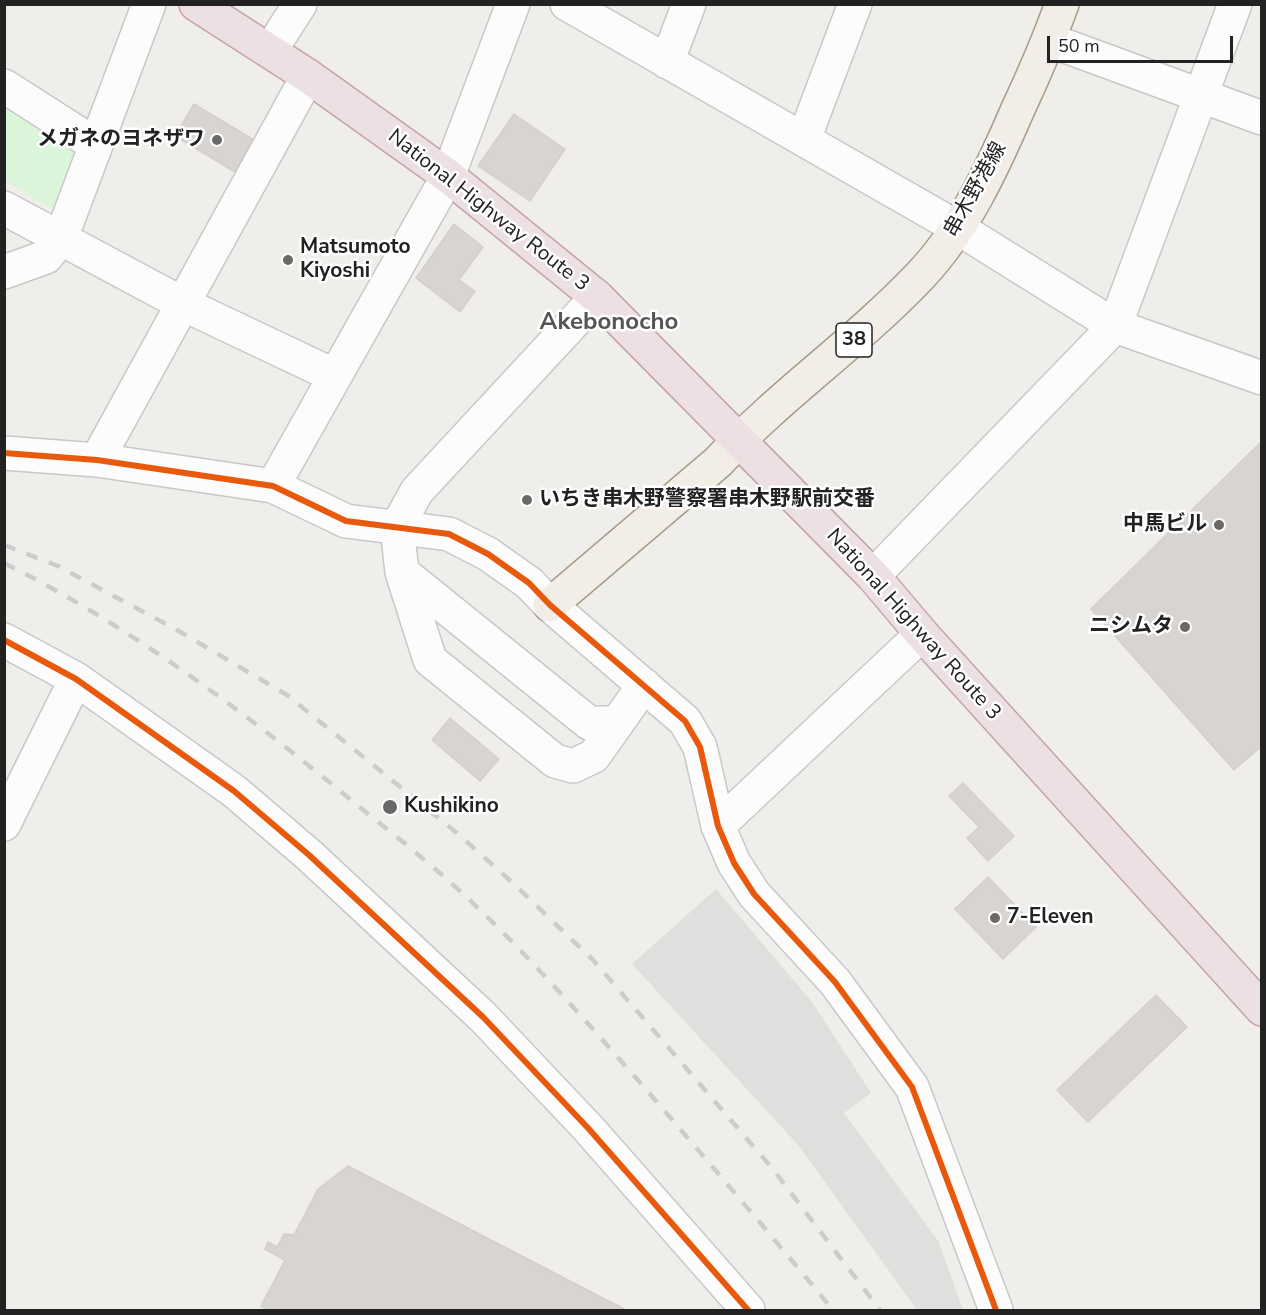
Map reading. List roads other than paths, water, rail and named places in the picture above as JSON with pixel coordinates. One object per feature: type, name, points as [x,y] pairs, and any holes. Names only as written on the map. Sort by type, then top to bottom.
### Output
[{"type":"highway","name":"National Highway Route 3","points":[[196,4],[308,76],[448,176],[597,297],[873,576],[922,634],[1262,1009]]},
{"type":"main road","name":"串木野港線","points":[[550,605],[718,462],[738,441],[859,335],[920,276],[958,228],[998,154],[1049,40],[1062,4]]},
{"type":"street","points":[[4,272],[46,257],[61,238],[149,4]]},
{"type":"street","points":[[270,51],[300,4]]},
{"type":"street","points":[[273,486],[448,176],[513,4]]},
{"type":"street","points":[[567,4],[958,228],[1115,326],[1262,378]]},
{"type":"street","points":[[667,62],[689,4]]},
{"type":"street","points":[[804,140],[855,4]]},
{"type":"street","points":[[873,576],[1115,326],[1235,4]]},
{"type":"street","points":[[1049,40],[1262,118]]},
{"type":"street","points":[[97,459],[308,76]]},
{"type":"street","points":[[4,86],[96,145]]},
{"type":"street","points":[[4,208],[183,304],[335,376]]},
{"type":"street","points":[[597,297],[417,491],[397,527],[402,572],[430,660],[555,761],[573,766],[594,756],[644,685]]},
{"type":"street","points":[[4,453],[97,459],[273,486],[346,521],[449,534],[488,554],[529,583],[550,605],[685,721],[700,747],[718,826],[734,863],[754,894],[835,982],[912,1087],[996,1311]]},
{"type":"street","points":[[402,572],[590,723],[616,723]]},
{"type":"street","points":[[718,826],[922,634]]},
{"type":"street","points":[[4,640],[76,679],[234,791],[309,855],[483,1017],[588,1128],[748,1311]]},
{"type":"street","points":[[4,824],[76,679]]},
{"type":"railway","points":[[4,545],[58,566],[177,630],[287,695],[457,833],[594,961],[772,1168],[880,1310]]},
{"type":"railway","points":[[4,563],[99,616],[190,676],[278,741],[453,885],[524,954],[584,1020],[833,1310]]},
{"type":"place","name":"メガネのヨネザワ","points":[[217,140]]},
{"type":"place","name":"Matsumoto Kiyoshi","points":[[288,260]]},
{"type":"place","name":"いちき串木野警察署串木野駅前交番","points":[[527,500]]},
{"type":"place","name":"中馬ビル","points":[[1219,525]]},
{"type":"place","name":"ニシムタ","points":[[1185,627]]},
{"type":"place","name":"Kushikino","points":[[390,807]]},
{"type":"place","name":"7-Eleven","points":[[995,918]]},
{"type":"district","name":"Akebonocho","points":[[609,323]]}]
